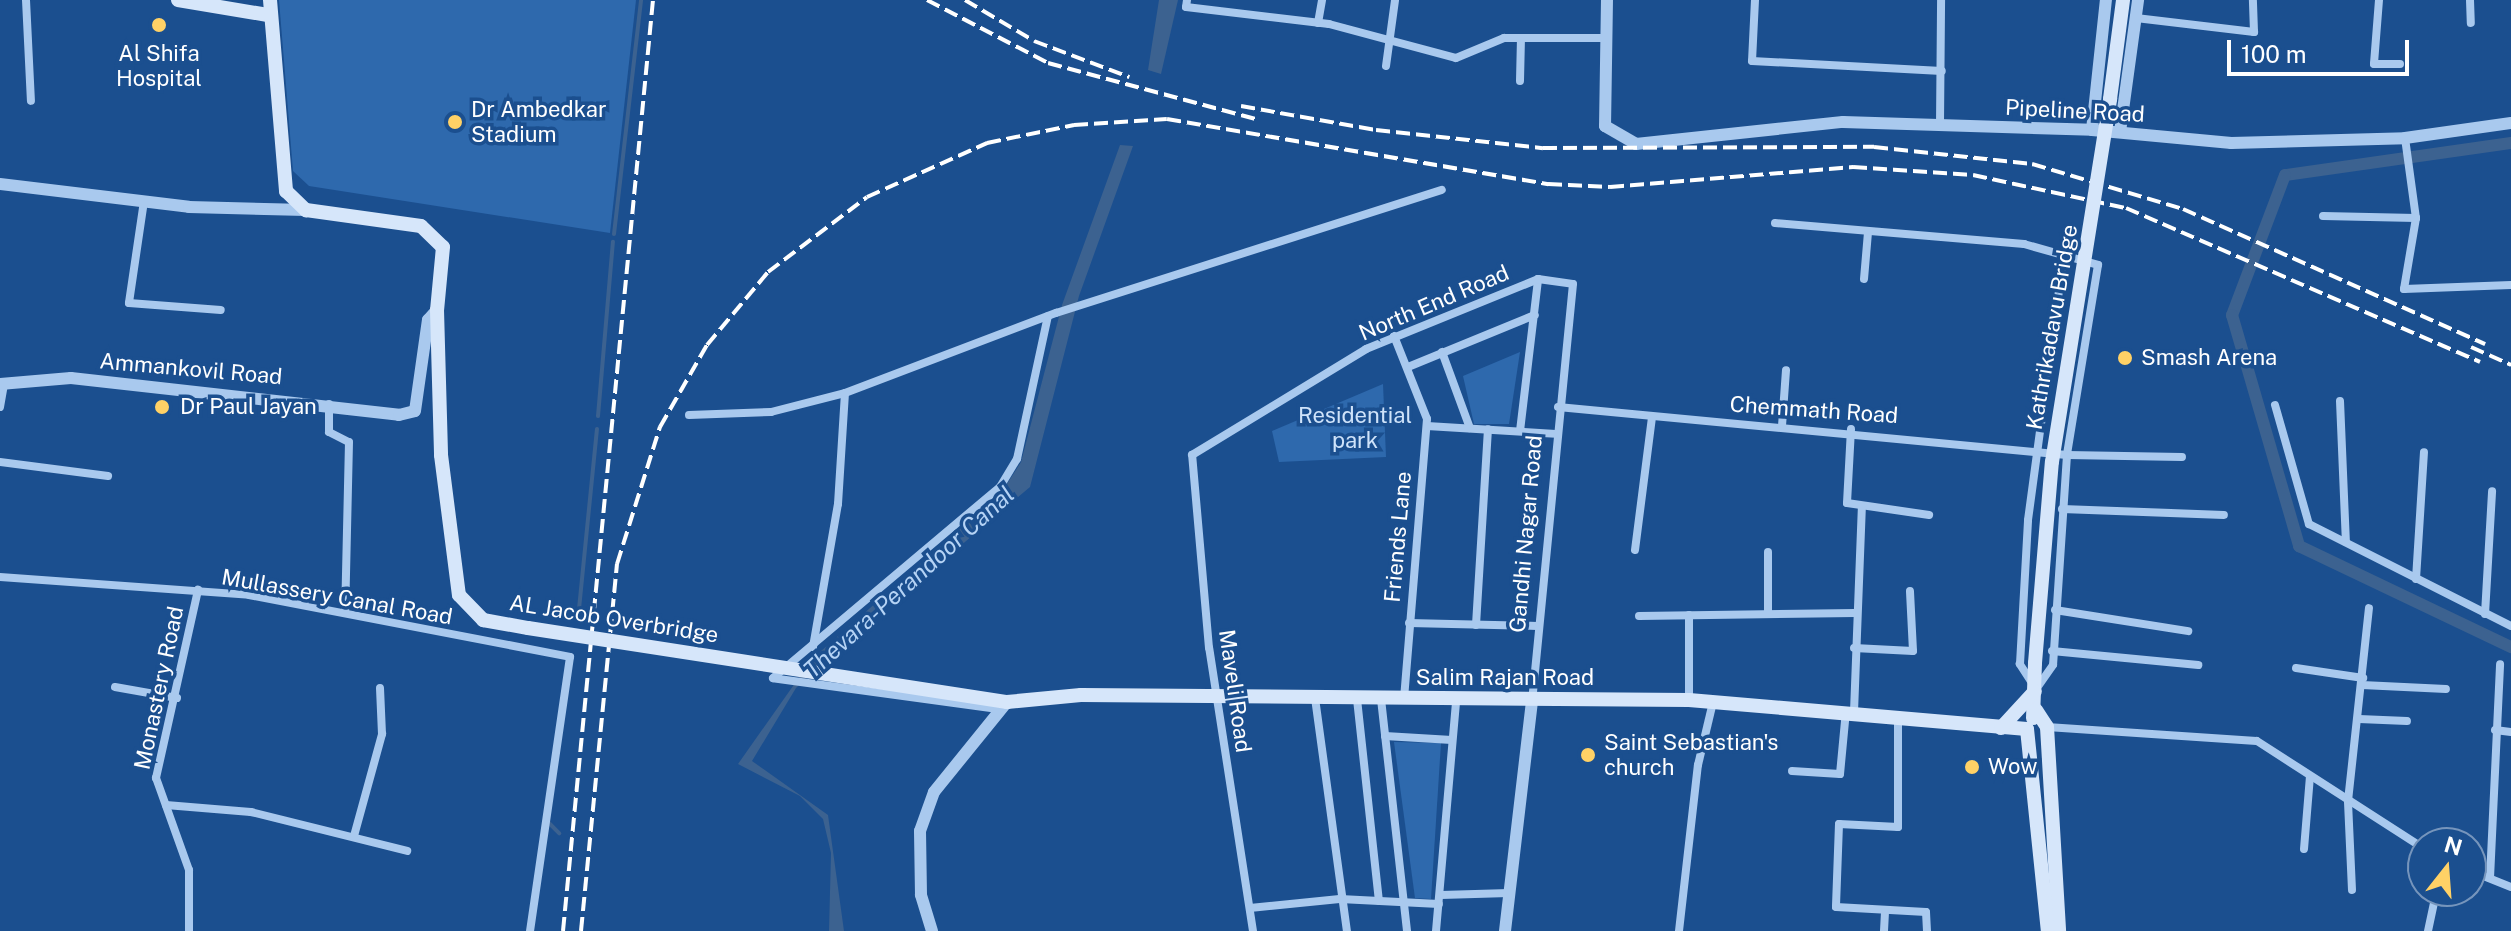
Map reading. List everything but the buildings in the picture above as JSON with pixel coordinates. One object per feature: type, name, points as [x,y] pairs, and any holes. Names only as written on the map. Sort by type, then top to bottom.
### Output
[{"type":"main road","points":[[178,0],[269,8],[283,183],[306,210]]},
{"type":"main road","name":"Kathrikadavu Bridge","points":[[2036,710],[2035,663],[2052,462],[2123,0]]},
{"type":"main road","name":"AL Jacob Overbridge","points":[[306,210],[421,226],[443,247],[437,310],[453,562],[459,595],[483,620],[1003,706]]},
{"type":"main road","points":[[2000,729],[2036,689]]},
{"type":"main road","name":"Salim Rajan Road","points":[[1003,706],[1217,696],[1456,701],[1689,700],[1898,715],[2000,729],[2027,729]]},
{"type":"main road","points":[[2036,710],[2047,727],[2059,931]]},
{"type":"main road","points":[[2036,710],[2027,729],[2048,931]]},
{"type":"street","points":[[26,0],[31,101]]},
{"type":"street","points":[[1187,0],[1186,7],[1318,23],[1456,58],[1521,38],[1606,38],[1607,0]]},
{"type":"street","points":[[1318,23],[1322,0]]},
{"type":"street","points":[[1386,66],[1395,0]]},
{"type":"street","points":[[1755,0],[1752,61],[1942,71]]},
{"type":"street","points":[[1940,124],[1941,0]]},
{"type":"street","points":[[2092,130],[2106,0]]},
{"type":"street","points":[[2120,132],[2138,0]]},
{"type":"street","points":[[2136,18],[2254,32],[2253,0]]},
{"type":"street","points":[[2379,0],[2374,64],[2400,64]]},
{"type":"street","points":[[2470,0],[2471,23]]},
{"type":"street","points":[[1520,81],[1521,38]]},
{"type":"street","name":"Pipeline Road","points":[[1606,38],[1605,126],[1636,144],[1843,122],[2092,130],[2231,143],[2405,143],[2511,123]]},
{"type":"street","points":[[2405,143],[2416,218],[2404,289],[2511,285]]},
{"type":"street","points":[[0,184],[144,201],[306,210]]},
{"type":"street","points":[[689,415],[771,412],[845,393],[1052,314],[1442,190]]},
{"type":"street","points":[[144,201],[129,303],[221,310]]},
{"type":"street","points":[[2323,216],[2416,218]]},
{"type":"street","points":[[1775,223],[2024,244],[2063,261],[2098,265],[2067,455],[2052,651],[2036,689]]},
{"type":"street","points":[[1864,279],[1868,232]]},
{"type":"street","points":[[2036,689],[2020,664],[2036,450],[2063,261]]},
{"type":"street","points":[[1520,431],[1538,279]]},
{"type":"street","name":"North End Road","points":[[1192,455],[1394,336],[1538,279],[1573,284]]},
{"type":"street","name":"Gandhi Nagar Road","points":[[1505,931],[1532,700],[1558,407],[1573,284]]},
{"type":"street","name":"Ammankovil Road","points":[[2,384],[71,378],[329,403],[399,415],[415,411],[428,320],[437,310]]},
{"type":"street","points":[[1003,706],[773,678],[1000,487],[1017,459],[1052,314]]},
{"type":"street","points":[[1408,367],[1535,315]]},
{"type":"street","name":"Friends Lane","points":[[1394,336],[1408,367],[1427,426],[1404,700]]},
{"type":"street","points":[[1442,352],[1470,428]]},
{"type":"street","points":[[1782,426],[1786,370]]},
{"type":"street","points":[[0,407],[2,384]]},
{"type":"street","points":[[813,647],[838,504],[845,393]]},
{"type":"street","points":[[2340,401],[2346,542]]},
{"type":"street","points":[[329,403],[329,432],[349,442],[345,613]]},
{"type":"street","points":[[2275,405],[2309,524],[2511,626]]},
{"type":"street","name":"Chemmath Road","points":[[1558,407],[1652,417],[1851,429],[2067,455],[2182,457]]},
{"type":"street","points":[[1635,550],[1652,417]]},
{"type":"street","points":[[1427,426],[1556,434]]},
{"type":"street","points":[[1476,625],[1488,429]]},
{"type":"street","points":[[1851,429],[1843,492],[1847,503],[1929,515]]},
{"type":"street","points":[[2416,579],[2424,452]]},
{"type":"street","name":"Maveli Road","points":[[1192,455],[1217,696],[1253,931]]},
{"type":"street","points":[[0,462],[108,476]]},
{"type":"street","points":[[2485,614],[2492,491]]},
{"type":"street","points":[[1792,771],[1840,774],[1850,712],[1862,507]]},
{"type":"street","points":[[2062,509],[2224,515]]},
{"type":"street","points":[[1768,552],[1768,614]]},
{"type":"street","name":"Mullassery Canal Road","points":[[0,577],[198,590],[345,613],[570,657],[530,931]]},
{"type":"street","name":"Monastery Road","points":[[189,931],[189,870],[156,778],[177,698],[198,590]]},
{"type":"street","points":[[1854,648],[1913,651],[1910,591]]},
{"type":"street","points":[[2352,890],[2348,801],[2369,608]]},
{"type":"street","points":[[2055,610],[2188,631]]},
{"type":"street","points":[[1639,616],[1855,613]]},
{"type":"street","points":[[1689,615],[1689,700]]},
{"type":"street","points":[[1409,623],[1537,626]]},
{"type":"street","points":[[2052,651],[2198,665]]},
{"type":"street","points":[[2490,878],[2500,664]]},
{"type":"street","points":[[2296,668],[2362,681],[2446,689]]},
{"type":"street","points":[[115,687],[177,698]]},
{"type":"street","points":[[354,836],[382,734],[380,688]]},
{"type":"street","points":[[1315,698],[1340,899],[1347,931]]},
{"type":"street","points":[[1357,699],[1379,901]]},
{"type":"street","points":[[1381,699],[1409,903],[1407,931]]},
{"type":"street","points":[[1436,931],[1456,701]]},
{"type":"street","points":[[1679,931],[1698,765],[1713,702]]},
{"type":"street","points":[[932,931],[921,895],[920,831],[934,792],[1003,706]]},
{"type":"street","points":[[1898,715],[1898,827],[1839,824],[1836,907],[1926,912],[1927,931]]},
{"type":"street","points":[[2359,719],[2407,721]]},
{"type":"street","points":[[2047,727],[2241,737],[2310,776],[2407,838]]},
{"type":"street","points":[[2495,730],[2511,732]]},
{"type":"street","points":[[1385,736],[1452,740]]},
{"type":"street","points":[[2304,849],[2310,776]]},
{"type":"street","points":[[166,805],[251,812],[407,851]]},
{"type":"street","points":[[2487,877],[2511,887]]},
{"type":"street","points":[[1250,908],[1340,899],[1409,903],[1509,893]]},
{"type":"street","points":[[2428,931],[2433,907]]},
{"type":"street","points":[[1884,931],[1885,910]]},
{"type":"green space","name":"Dr Ambedkar Stadium","points":[[279,0],[636,0],[610,233],[309,186],[293,171]]},
{"type":"green space","points":[[1520,352],[1509,424],[1474,424],[1463,376]]},
{"type":"green space","name":"Residential park","points":[[1383,384],[1386,457],[1279,462],[1272,431]]},
{"type":"green space","points":[[1394,742],[1441,743],[1431,899],[1415,898]]},
{"type":"water","points":[[1159,0],[1178,0],[1161,74],[1148,70]]},
{"type":"water","name":"Thevara-Perandoor Canal","points":[[1120,145],[1133,146],[1079,296],[1030,487],[796,688],[752,761],[828,815],[844,931],[829,931],[831,853],[823,819],[800,796],[738,764],[812,659],[1001,493],[1021,462],[1062,305]]},
{"type":"waterway","points":[[614,234],[641,0]]},
{"type":"waterway","points":[[2511,143],[2285,175],[2232,315],[2299,546],[2511,647]]},
{"type":"waterway","points":[[598,416],[613,242]]},
{"type":"waterway","points":[[578,619],[597,429]]},
{"type":"waterway","points":[[548,822],[559,833]]},
{"type":"railway","points":[[563,931],[653,0]]},
{"type":"railway","points":[[927,0],[1048,63],[1256,119]]},
{"type":"railway","points":[[965,0],[1034,41],[1129,77]]},
{"type":"railway","points":[[1241,106],[1376,130],[1543,148],[1874,147],[2032,164],[2183,209],[2485,344]]},
{"type":"railway","points":[[581,931],[617,564],[660,427],[707,345],[768,272],[867,197],[987,143],[1074,125],[1167,119],[1548,184],[1610,187],[1853,167],[1973,175],[2126,208],[2480,362]]},
{"type":"railway","points":[[2471,347],[2511,365]]},
{"type":"place","name":"Al Shifa Hospital","points":[[159,25]]},
{"type":"place","name":"Dr Ambedkar Stadium","points":[[455,122]]},
{"type":"place","name":"Smash Arena","points":[[2125,358]]},
{"type":"place","name":"Dr Paul Jayan","points":[[162,407]]},
{"type":"place","name":"Saint Sebastian's church","points":[[1588,755]]},
{"type":"place","name":"Wow","points":[[1972,767]]}]
